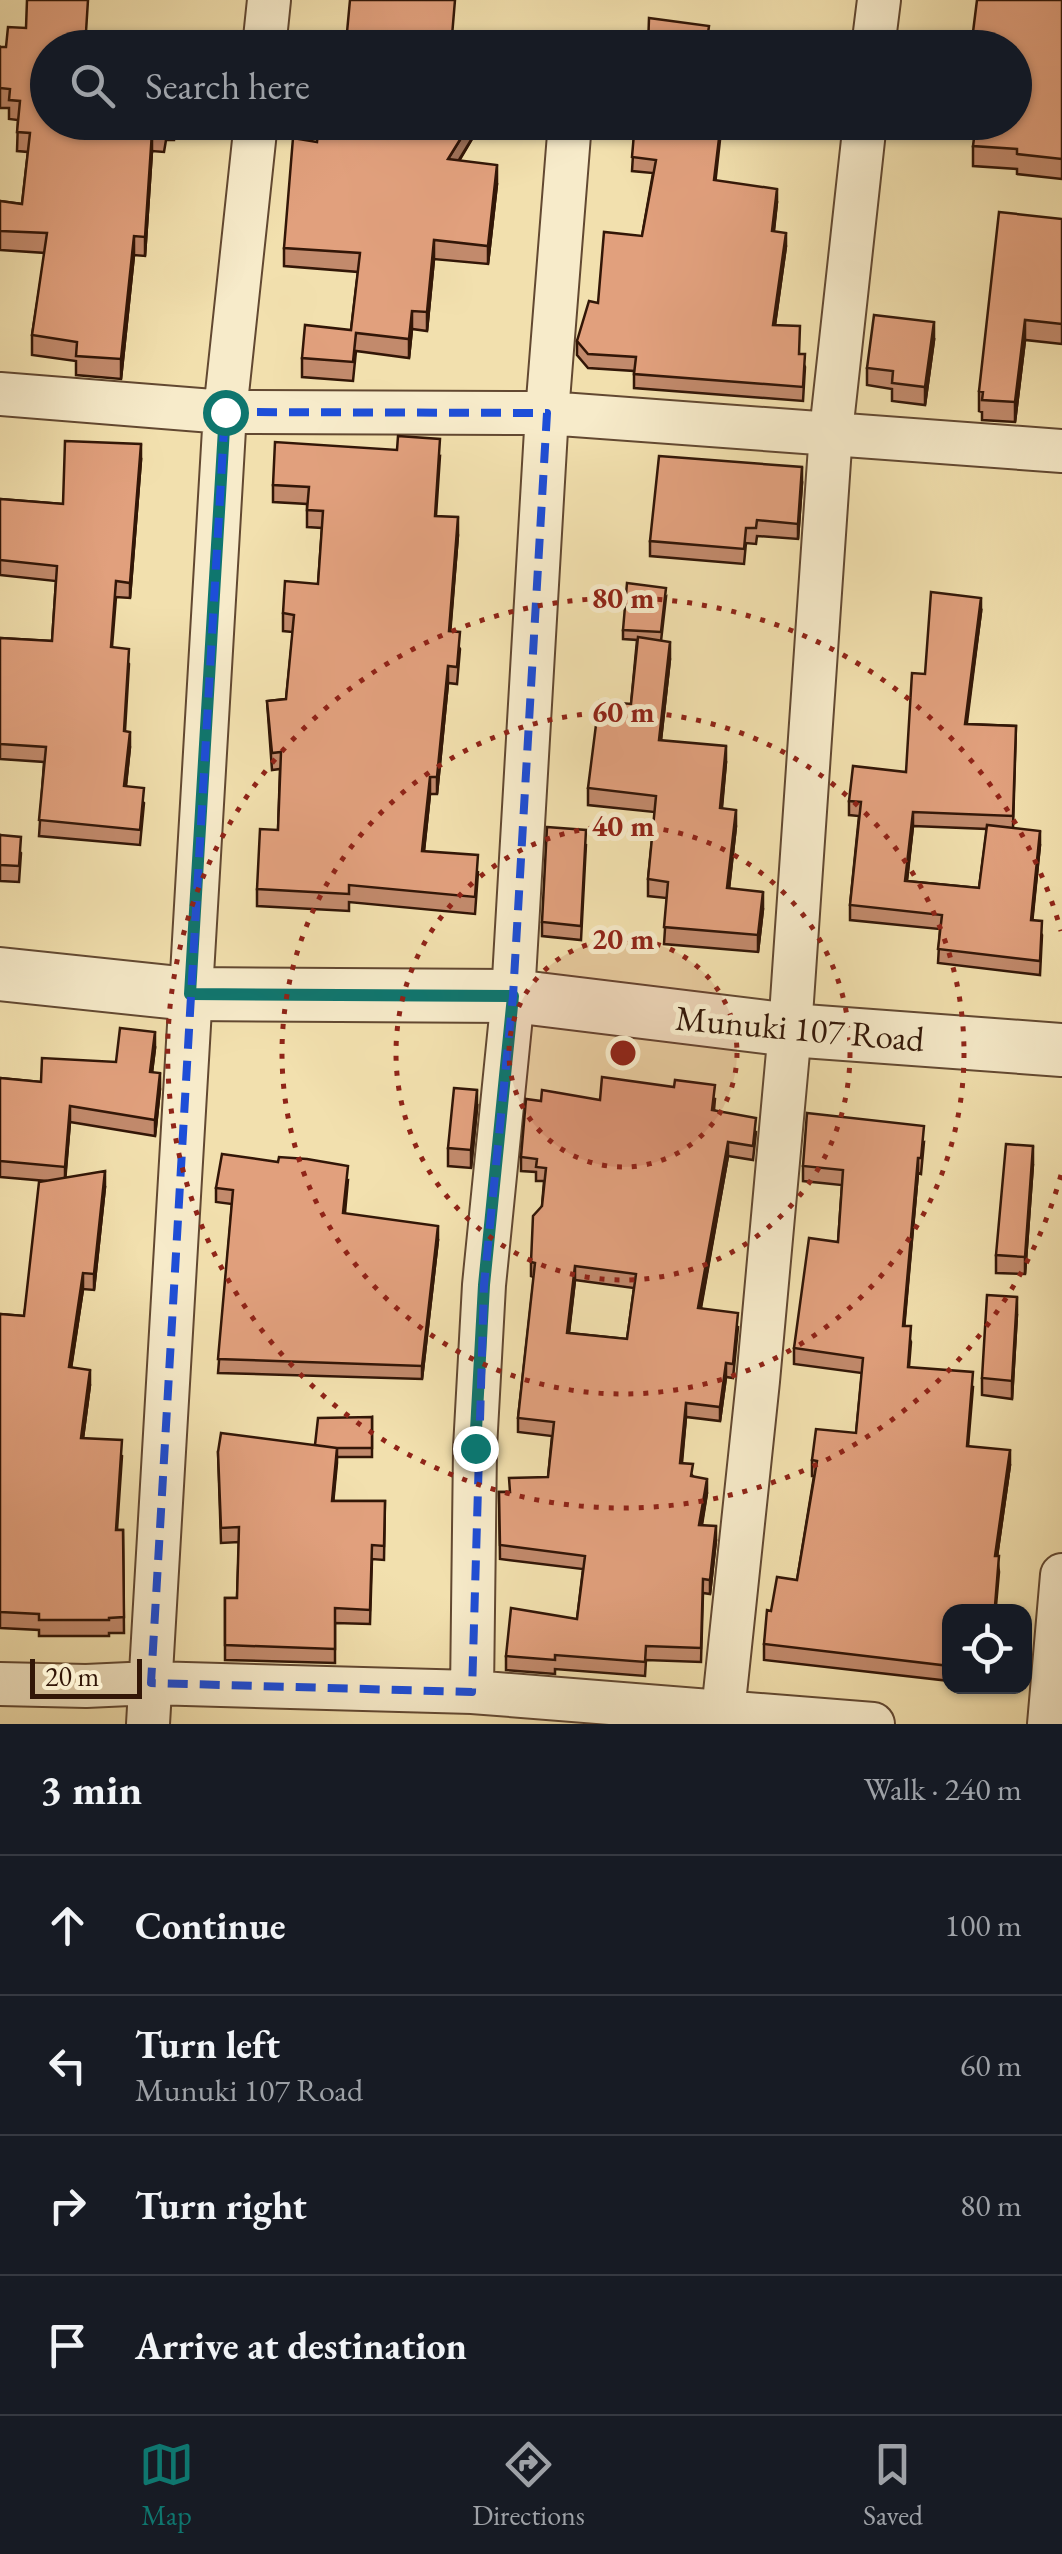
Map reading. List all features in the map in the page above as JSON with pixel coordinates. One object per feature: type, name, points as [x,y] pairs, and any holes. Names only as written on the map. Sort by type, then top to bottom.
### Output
[{"type":"street","points":[[266,30],[269,0]]},
{"type":"street","points":[[876,30],[879,0]]},
{"type":"street","points":[[150,1703],[225,412],[254,140]]},
{"type":"street","points":[[472,1692],[475,1448],[484,1285],[513,996],[569,140]]},
{"type":"street","points":[[723,1712],[790,1030],[831,432],[863,140]]},
{"type":"street","points":[[0,394],[225,412],[548,413],[1062,451]]},
{"type":"street","name":"Munuki 107 Road","points":[[0,974],[190,994],[513,996],[790,1030],[1062,1050]]},
{"type":"street","points":[[1049,1724],[1062,1575]]},
{"type":"street","points":[[0,1684],[86,1686],[150,1703],[472,1692],[873,1724]]},
{"type":"highlighted area","points":[[225,412],[547,413],[513,996],[484,1285],[472,1692],[151,1683]]},
{"type":"building","points":[[27,0],[88,0],[86,30],[30,30],[30,133],[17,132],[20,101],[9,100],[10,89],[0,88],[0,47],[6,47],[8,27],[26,28]]},
{"type":"building","points":[[350,0],[455,0],[452,30],[347,30]]},
{"type":"building","points":[[977,0],[1062,0],[1062,159],[1017,154],[1017,149],[973,146],[974,140],[1032,140],[1032,30],[973,30]]},
{"type":"building","points":[[649,18],[709,26],[708,30],[649,30]]},
{"type":"building","points":[[30,133],[30,140],[151,140],[145,237],[134,236],[121,359],[76,356],[77,342],[32,335],[47,233],[0,231],[0,201],[22,204]]},
{"type":"building","points":[[293,140],[460,140],[448,159],[497,165],[488,246],[434,240],[427,312],[412,311],[409,339],[356,333],[353,362],[302,358],[305,325],[351,330],[360,253],[284,248]]},
{"type":"building","points":[[633,140],[719,140],[714,180],[777,189],[772,231],[786,233],[773,325],[800,326],[799,354],[805,354],[803,387],[634,374],[636,357],[588,354],[577,341],[589,301],[598,303],[604,232],[642,236],[656,160],[632,157]]},
{"type":"building","points":[[999,212],[1062,219],[1062,324],[1025,320],[1015,402],[982,400],[983,392],[979,391]]},
{"type":"building","points":[[874,315],[934,322],[925,387],[892,383],[893,371],[867,368]]},
{"type":"building","points":[[398,436],[440,439],[435,516],[458,517],[449,631],[460,632],[457,667],[448,666],[437,777],[430,777],[422,851],[478,855],[475,897],[349,885],[349,894],[257,889],[260,829],[278,830],[281,752],[272,753],[267,701],[286,699],[294,615],[283,613],[285,581],[318,584],[323,511],[307,510],[309,487],[273,485],[275,442],[397,450]]},
{"type":"building","points":[[65,441],[141,444],[130,583],[116,581],[111,647],[129,649],[124,731],[130,732],[124,786],[144,788],[140,830],[39,820],[46,747],[0,744],[0,638],[52,641],[57,566],[0,560],[0,499],[63,504]]},
{"type":"building","points":[[659,456],[802,467],[798,524],[757,520],[756,528],[746,528],[744,549],[650,541]]},
{"type":"building","points":[[627,583],[666,588],[661,632],[623,630]]},
{"type":"building","points":[[931,592],[981,598],[965,724],[1016,726],[1013,816],[913,812],[905,881],[979,888],[987,825],[1040,831],[1031,920],[1042,921],[1040,961],[938,949],[942,915],[850,905],[861,802],[849,801],[853,766],[906,772],[912,673],[925,674]]},
{"type":"building","points":[[638,637],[670,642],[659,740],[726,746],[720,808],[736,810],[727,888],[763,892],[758,935],[664,927],[668,882],[648,879],[656,796],[588,788],[599,701],[631,704]]},
{"type":"building","points":[[547,827],[586,830],[581,926],[542,922]]},
{"type":"building","points":[[0,835],[21,837],[19,866],[0,865]]},
{"type":"building","points":[[120,1028],[155,1032],[150,1072],[160,1073],[155,1120],[70,1106],[65,1167],[0,1161],[0,1078],[41,1082],[42,1058],[116,1062]]},
{"type":"building","points":[[602,1077],[674,1087],[675,1080],[715,1085],[712,1110],[756,1118],[753,1146],[728,1142],[698,1308],[738,1313],[733,1364],[726,1363],[720,1407],[686,1403],[680,1463],[693,1464],[691,1476],[707,1479],[699,1525],[716,1526],[710,1580],[703,1579],[701,1648],[646,1646],[645,1662],[555,1655],[555,1660],[506,1656],[511,1608],[577,1619],[585,1556],[500,1545],[499,1492],[510,1492],[509,1478],[548,1477],[554,1422],[518,1418],[535,1263],[531,1262],[533,1216],[542,1206],[546,1168],[536,1167],[537,1159],[521,1157],[526,1099],[541,1101],[542,1090],[600,1100]],"holes":[[[575,1266],[636,1274],[627,1339],[567,1333]]]},
{"type":"building","points":[[454,1088],[477,1090],[471,1150],[448,1148]]},
{"type":"building","points":[[807,1113],[924,1126],[903,1326],[911,1326],[908,1367],[973,1372],[967,1446],[1010,1450],[995,1556],[999,1556],[995,1604],[942,1604],[942,1665],[764,1644],[767,1610],[771,1611],[777,1577],[797,1580],[817,1461],[812,1460],[816,1429],[856,1433],[863,1358],[794,1348],[809,1238],[838,1242],[843,1170],[803,1166]]},
{"type":"building","points":[[1006,1144],[1033,1146],[1025,1257],[996,1255]]},
{"type":"building","points":[[222,1154],[278,1162],[279,1157],[307,1159],[348,1166],[343,1213],[438,1226],[422,1366],[218,1359],[233,1190],[216,1188]]},
{"type":"building","points":[[105,1171],[94,1274],[83,1273],[69,1367],[90,1370],[81,1438],[122,1440],[116,1530],[123,1530],[124,1617],[39,1620],[39,1614],[0,1612],[0,1314],[24,1316],[39,1182]]},
{"type":"building","points":[[987,1295],[1017,1297],[1012,1381],[982,1378]]},
{"type":"building","points":[[372,1417],[372,1448],[315,1445],[318,1418]]},
{"type":"building","points":[[221,1433],[337,1448],[332,1501],[385,1501],[384,1546],[372,1545],[370,1610],[335,1608],[335,1649],[225,1645],[225,1598],[237,1598],[239,1527],[221,1528]]},
{"type":"route","points":[[225,412],[190,994],[513,996],[484,1285],[475,1448]]}]
